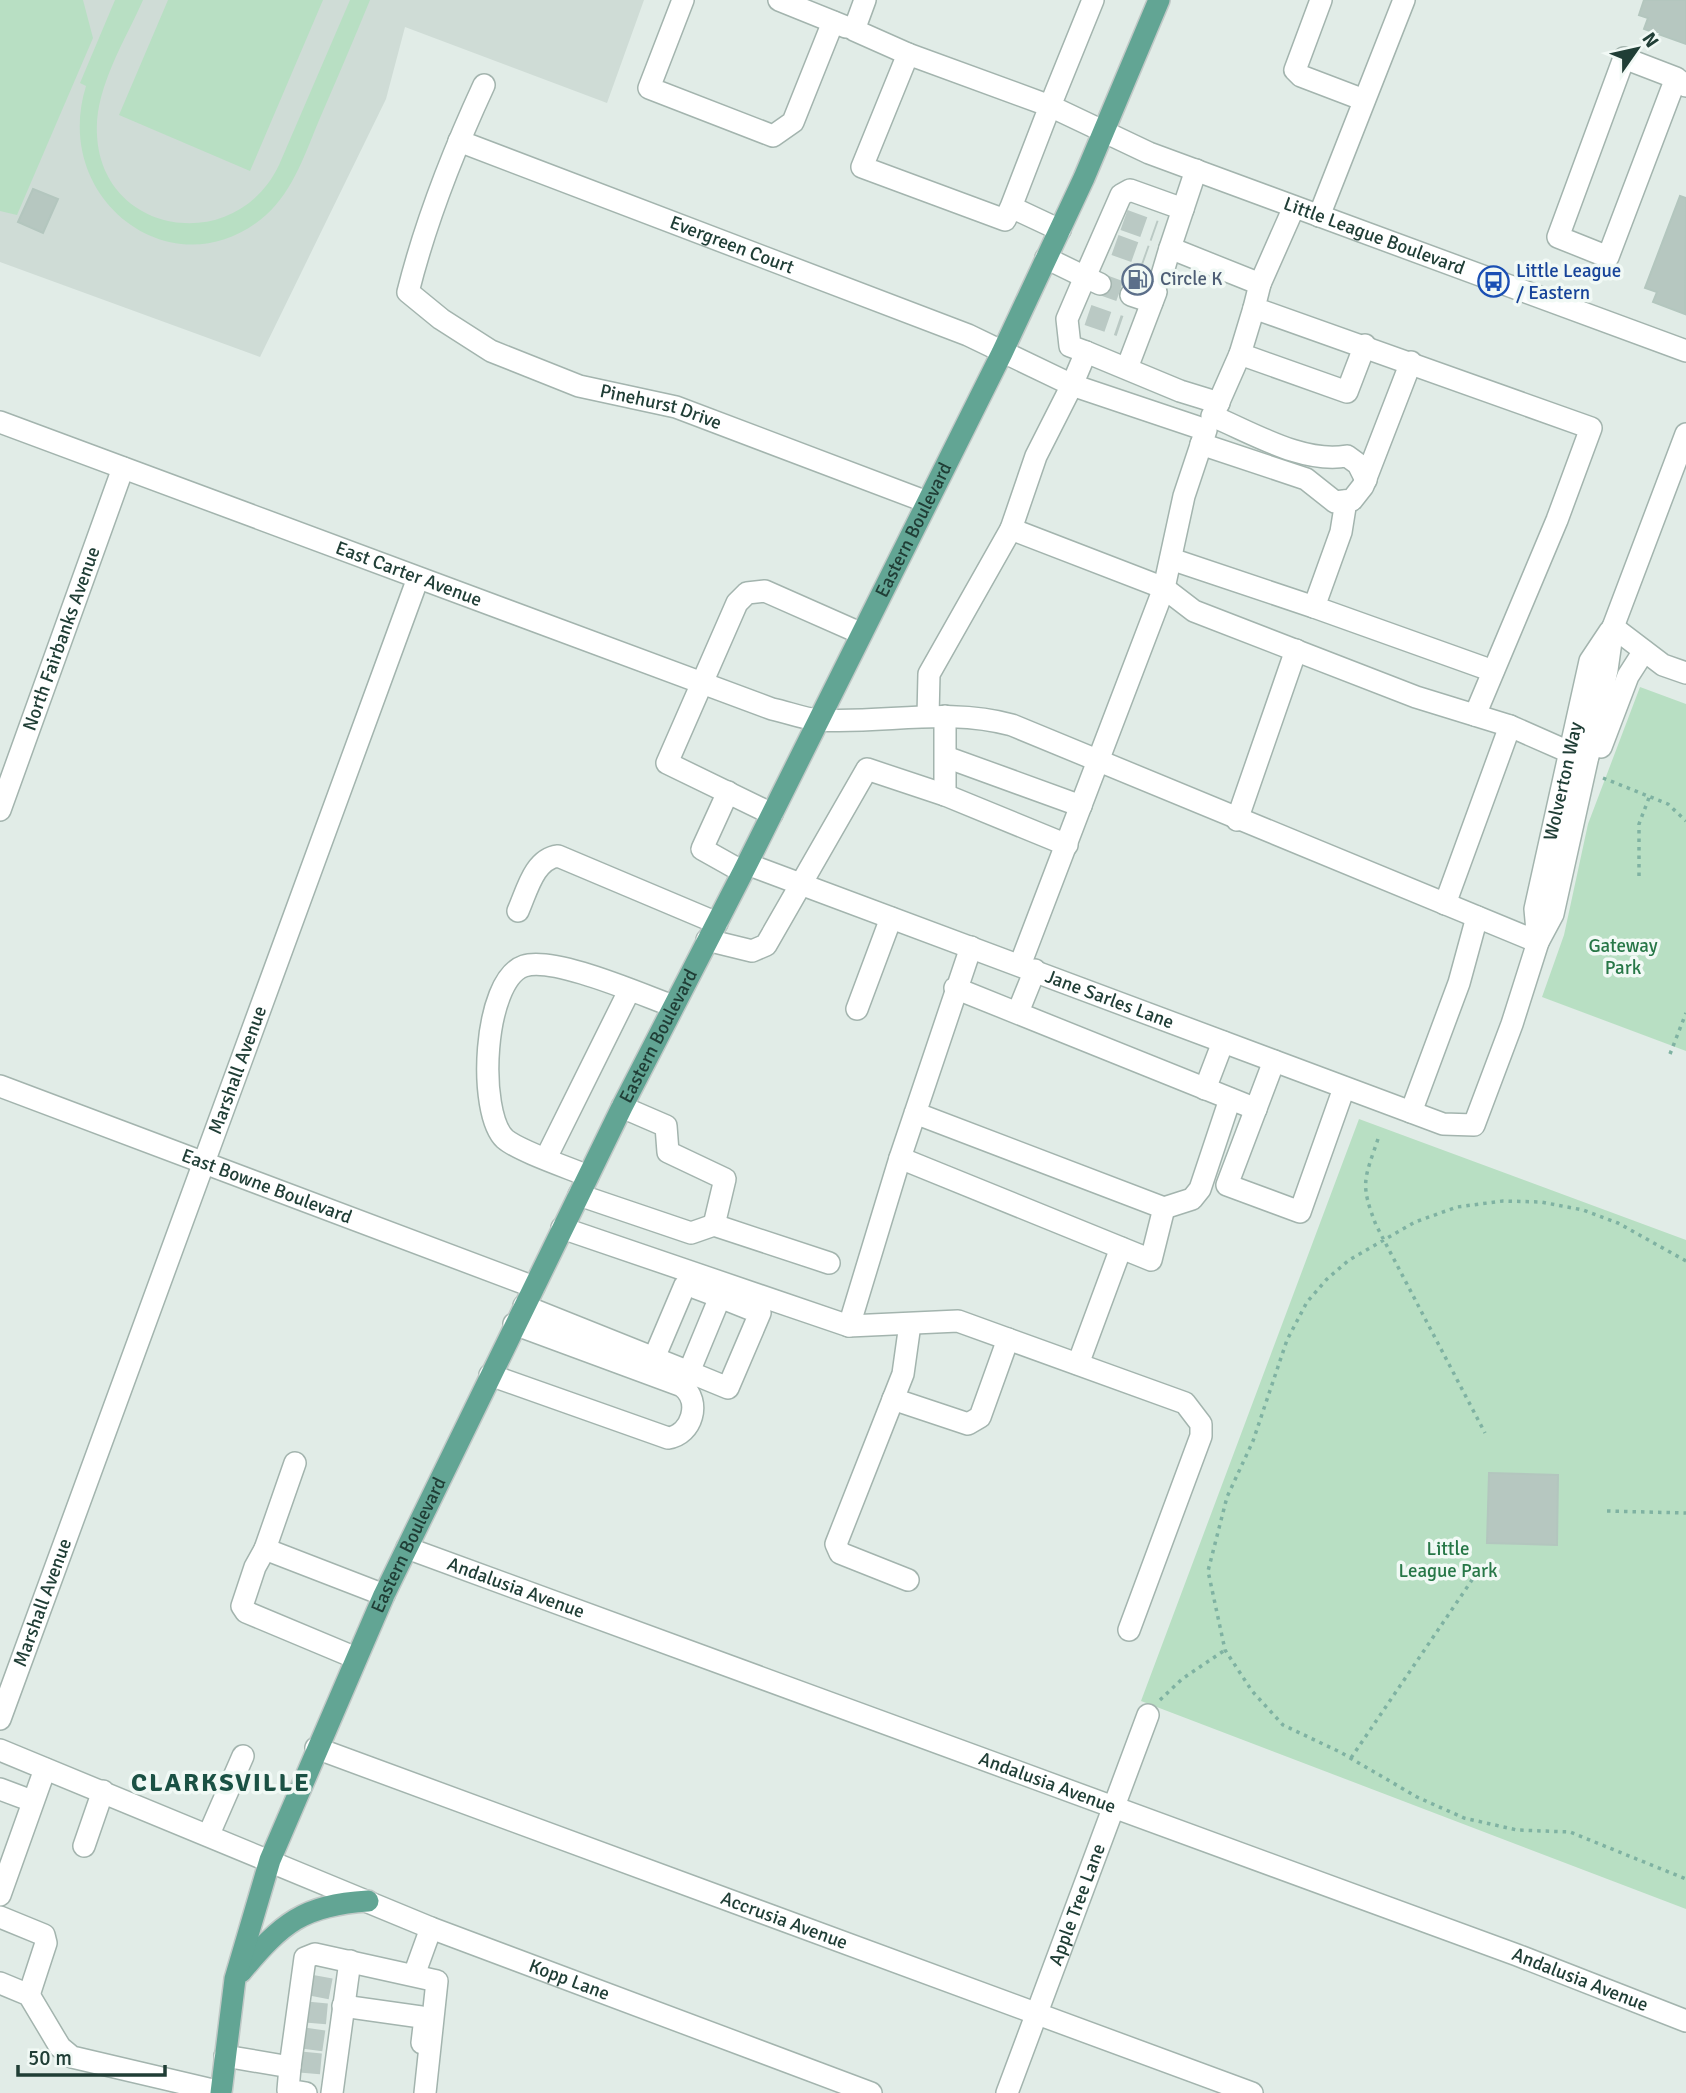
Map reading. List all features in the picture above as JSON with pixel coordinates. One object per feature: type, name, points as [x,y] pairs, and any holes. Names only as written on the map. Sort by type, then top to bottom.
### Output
[{"type":"main road","name":"Eastern Boulevard","points":[[221,2093],[235,1979],[270,1860],[384,1595],[622,1107],[745,868],[1002,353],[1104,131],[1158,0]]},
{"type":"main road","points":[[235,1979],[263,1946],[294,1918],[331,1903],[368,1901]]},
{"type":"street","points":[[683,0],[649,88],[773,136],[793,122],[833,22]]},
{"type":"street","name":"Little League Boulevard","points":[[779,0],[908,54],[1050,106],[1196,170],[1686,351]]},
{"type":"street","points":[[854,30],[865,0]]},
{"type":"street","points":[[908,54],[862,167],[1005,220],[1093,0]]},
{"type":"street","points":[[1321,0],[1295,70],[1301,76],[1364,100]]},
{"type":"street","points":[[1319,216],[1404,0]]},
{"type":"street","points":[[1624,58],[1681,82],[1608,257],[1558,237],[1624,58]]},
{"type":"street","points":[[458,141],[484,85]]},
{"type":"street","name":"Pinehurst Drive","points":[[458,141],[421,242],[408,292],[441,319],[491,351],[579,386],[676,407],[927,502]]},
{"type":"street","name":"Evergreen Court","points":[[458,141],[968,335],[1072,385],[1168,417],[1209,423]]},
{"type":"street","points":[[1127,368],[1130,330],[1183,209],[1196,170]]},
{"type":"street","points":[[1183,209],[1130,190],[1121,195],[1118,218],[1080,313],[1067,319],[1070,346],[1180,391],[1209,423],[1306,479],[1335,502],[1352,500],[1366,480],[1411,362]]},
{"type":"street","points":[[1011,207],[1060,230]]},
{"type":"street","points":[[1018,1012],[1027,967],[1067,845],[1164,588],[1184,496],[1209,423],[1240,354],[1260,284],[1294,207]]},
{"type":"street","points":[[1046,258],[1092,280]]},
{"type":"street","points":[[1160,263],[1260,284]]},
{"type":"street","points":[[1131,295],[1160,263]]},
{"type":"street","points":[[1254,308],[1365,345],[1591,428],[1475,715]]},
{"type":"street","points":[[1240,354],[1347,392],[1365,345]]},
{"type":"street","points":[[945,795],[946,758],[929,674],[1011,529],[1036,456],[1086,352]]},
{"type":"street","points":[[1168,417],[1180,391]]},
{"type":"street","name":"East Carter Avenue","points":[[0,422],[772,709],[818,720],[937,716],[980,718],[1012,725],[1538,942]]},
{"type":"street","points":[[1209,423],[1309,455],[1329,459],[1348,456],[1358,464],[1366,480]]},
{"type":"street","name":"Wolverton Way","points":[[1474,1125],[1512,1024],[1538,942],[1553,915],[1574,818],[1590,661],[1613,627],[1686,434]]},
{"type":"street","name":"North Fairbanks Avenue","points":[[0,810],[123,468]]},
{"type":"street","points":[[1314,607],[1341,531],[1346,501]]},
{"type":"street","points":[[1011,529],[1164,588],[1194,611],[1416,697],[1510,726],[1579,754]]},
{"type":"street","points":[[1171,559],[1493,671]]},
{"type":"street","name":"Marshall Avenue","points":[[0,1719],[418,578]]},
{"type":"street","points":[[772,814],[667,763],[737,603],[747,593],[765,592],[860,633]]},
{"type":"street","points":[[1613,627],[1663,665],[1686,673]]},
{"type":"street","points":[[1237,820],[1296,650]]},
{"type":"street","points":[[1574,818],[1628,676],[1644,651]]},
{"type":"street","points":[[1445,904],[1510,726]]},
{"type":"street","name":"Wolverton Way","points":[[1538,942],[1535,909],[1579,754]]},
{"type":"street","points":[[946,758],[1081,806]]},
{"type":"street","points":[[518,911],[540,864],[548,857],[558,856],[712,931],[760,950],[802,885],[867,769],[945,795],[1067,845]]},
{"type":"street","name":"Jane Sarles Lane","points":[[728,792],[702,849],[745,868],[802,885],[1027,967],[1443,1124],[1474,1125]]},
{"type":"street","points":[[1411,1112],[1458,983],[1477,917]]},
{"type":"street","points":[[857,1009],[891,918]]},
{"type":"street","points":[[849,1326],[900,1158],[971,947]]},
{"type":"street","points":[[673,1006],[568,969],[524,966],[512,975],[497,1003],[491,1027],[488,1102],[495,1126],[506,1140],[546,1158],[584,1186],[691,1233],[714,1225],[829,1263]]},
{"type":"street","points":[[955,988],[1256,1109]]},
{"type":"street","points":[[546,1158],[629,991]]},
{"type":"street","points":[[1205,1089],[1223,1042]]},
{"type":"street","points":[[1274,1060],[1227,1185],[1300,1212],[1344,1087]]},
{"type":"street","name":"East Bowne Boulevard","points":[[0,1086],[534,1286]]},
{"type":"street","points":[[915,1113],[1164,1208],[1192,1199],[1200,1189],[1230,1099]]},
{"type":"street","points":[[622,1107],[666,1126],[668,1152],[725,1178],[714,1225]]},
{"type":"street","points":[[900,1158],[1150,1260],[1164,1208]]},
{"type":"street","points":[[559,1234],[849,1326],[958,1321],[1185,1403],[1201,1424],[1201,1436],[1129,1630]]},
{"type":"street","points":[[519,1315],[654,1358],[728,1388],[761,1313],[559,1234]]},
{"type":"street","points":[[1084,1366],[1121,1248]]},
{"type":"street","points":[[654,1358],[685,1285]]},
{"type":"street","points":[[689,1372],[720,1297]]},
{"type":"street","points":[[489,1375],[668,1438],[681,1434],[685,1429],[694,1406],[693,1398],[682,1386],[519,1315]]},
{"type":"street","points":[[908,1580],[840,1553],[836,1544],[903,1374],[910,1324]]},
{"type":"street","points":[[893,1399],[968,1424],[975,1423],[980,1417],[1008,1339]]},
{"type":"street","points":[[295,1463],[242,1606],[246,1612],[356,1658]]},
{"type":"street","name":"Andalusia Avenue","points":[[407,1548],[1517,1955],[1686,2021]]},
{"type":"street","points":[[265,1549],[384,1595]]},
{"type":"street","name":"Apple Tree Lane","points":[[1007,2093],[1147,1715]]},
{"type":"street","name":"Accrusia Avenue","points":[[316,1748],[1252,2093]]},
{"type":"street","name":"Kopp Lane","points":[[0,1750],[209,1834],[431,1928],[871,2093]]},
{"type":"street","points":[[209,1834],[243,1756]]},
{"type":"street","points":[[0,1895],[6,1854],[45,1769]]},
{"type":"street","points":[[0,1789],[32,1801]]},
{"type":"street","points":[[83,1846],[103,1791]]},
{"type":"street","points":[[0,1917],[44,1935],[46,1943],[29,1995]]},
{"type":"street","points":[[414,1975],[431,1928]]},
{"type":"street","points":[[332,2093],[328,2065],[331,2043],[323,2001],[305,1958],[315,1954],[437,1981],[425,2093]]},
{"type":"street","points":[[306,2093],[288,2090],[298,2038],[350,1961]]},
{"type":"street","points":[[0,1983],[29,1995],[60,2047],[72,2057],[221,2093]]},
{"type":"street","points":[[323,2001],[421,2017],[424,2026],[414,2093]]},
{"type":"street","points":[[225,2056],[294,2063]]},
{"type":"path","points":[[1603,778],[1668,804],[1686,821]]},
{"type":"path","points":[[1639,876],[1639,824],[1650,795]]},
{"type":"path","points":[[1670,1054],[1686,1013]]},
{"type":"path","points":[[1378,1139],[1366,1172],[1364,1194],[1485,1433]]},
{"type":"path","points":[[1686,1261],[1618,1223],[1583,1210],[1541,1202],[1503,1201],[1457,1208],[1415,1222],[1349,1259],[1307,1302],[1287,1340],[1254,1441],[1227,1497],[1208,1572],[1224,1650],[1252,1691],[1283,1725],[1351,1758],[1417,1797],[1464,1818],[1517,1830],[1570,1832],[1686,1879]]},
{"type":"path","points":[[1607,1511],[1686,1513]]},
{"type":"path","points":[[1351,1758],[1474,1577]]},
{"type":"path","points":[[1147,1715],[1182,1679],[1224,1650]]},
{"type":"shaded area","points":[[0,0],[644,0],[607,103],[405,27],[386,99],[260,357],[0,262]]},
{"type":"green space","points":[[0,0],[83,0],[93,38],[17,215],[0,211]]},
{"type":"green space","points":[[115,0],[143,0],[112,66],[100,100],[97,135],[104,169],[122,195],[145,213],[174,222],[204,222],[233,213],[259,194],[279,165],[350,0],[370,0],[292,182],[266,215],[231,237],[195,244],[160,239],[129,224],[104,199],[86,166],[80,128],[86,86],[80,83]]},
{"type":"green space","points":[[168,0],[323,0],[250,171],[119,115]]},
{"type":"green space","name":"Gateway Park","points":[[1640,687],[1686,704],[1686,1051],[1542,997],[1564,935],[1588,824]]},
{"type":"green space","name":"Little League Park","points":[[1359,1119],[1686,1240],[1686,1909],[1141,1701]]},
{"type":"building","points":[[1644,0],[1686,0],[1686,44],[1644,29],[1648,18],[1639,15]]},
{"type":"building","points":[[33,189],[58,199],[43,233],[18,222]]},
{"type":"building","points":[[1680,196],[1686,198],[1685,314],[1653,302],[1657,292],[1645,288]]},
{"type":"building","points":[[1489,1473],[1558,1475],[1557,1545],[1487,1543]]},
{"type":"tunnel","points":[[1124,220],[1155,231]]},
{"type":"tunnel","points":[[1115,245],[1146,256]]},
{"type":"tunnel","points":[[1100,284],[1131,295]]},
{"type":"tunnel","points":[[1088,315],[1120,326]]},
{"type":"tunnel","points":[[310,1985],[331,1989]]},
{"type":"tunnel","points":[[306,2012],[328,2014]]},
{"type":"tunnel","points":[[303,2038],[324,2041]]},
{"type":"tunnel","points":[[300,2062],[322,2064]]},
{"type":"place","name":"Circle K","points":[[1137,279]]},
{"type":"place","name":"Little League / Eastern","points":[[1493,282]]},
{"type":"district","name":"CLARKSVILLE","points":[[221,1783]]}]
